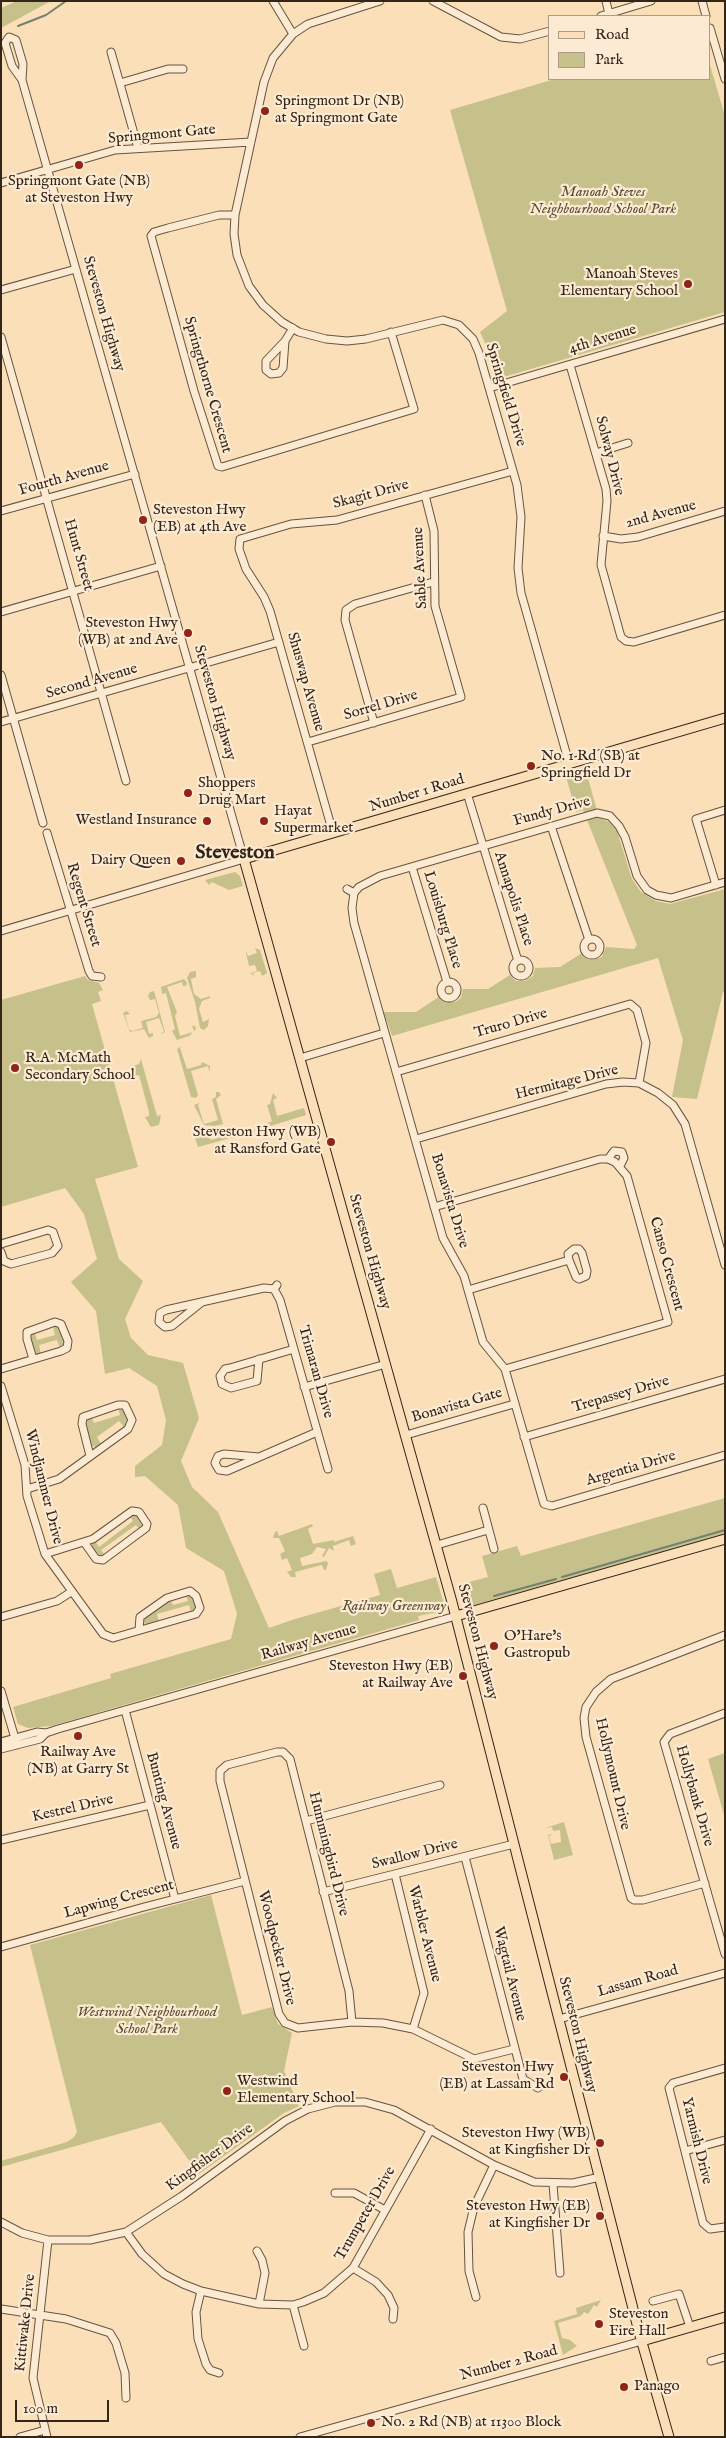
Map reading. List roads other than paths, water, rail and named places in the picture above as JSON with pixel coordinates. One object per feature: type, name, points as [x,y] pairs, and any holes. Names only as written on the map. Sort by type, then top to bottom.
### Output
[{"type":"main road","name":"Number 1 Road","points":[[244,859],[725,718]]},
{"type":"main road","name":"Steveston Highway","points":[[244,859],[437,1545],[642,2341],[669,2437]]},
{"type":"main road","name":"Railway Avenue","points":[[456,1616],[725,1539]]},
{"type":"main road","name":"Number 2 Road","points":[[642,2341],[725,2317]]},
{"type":"street","points":[[273,1],[293,34]]},
{"type":"street","name":"Springfield Drive","points":[[380,1],[354,5],[316,20],[293,34],[278,51],[267,72],[235,215],[234,234],[237,255],[249,286],[273,314],[293,328],[313,336],[347,341],[438,320],[456,323],[473,339],[489,388],[518,493],[521,517],[518,557],[521,593],[569,763]]},
{"type":"street","points":[[433,1],[501,37],[520,39],[548,32]]},
{"type":"street","points":[[606,1],[610,14]]},
{"type":"street","points":[[606,15],[651,1]]},
{"type":"street","points":[[702,1],[706,15]]},
{"type":"street","points":[[711,31],[725,79]]},
{"type":"street","name":"Steveston Highway","points":[[22,80],[12,66],[5,43],[10,38],[16,40],[23,64],[22,80],[47,170],[244,859]]},
{"type":"street","points":[[110,52],[138,148]]},
{"type":"street","points":[[120,83],[168,69],[183,69]]},
{"type":"street","name":"Springmont Gate","points":[[1,183],[115,150],[251,142]]},
{"type":"street","name":"Springthorne Crescent","points":[[235,215],[219,215],[154,232],[151,236],[194,391],[218,466],[222,467],[414,409],[391,332]]},
{"type":"street","points":[[1,290],[76,268]]},
{"type":"street","name":"4th Avenue","points":[[489,388],[725,319]]},
{"type":"street","points":[[286,341],[293,328]]},
{"type":"street","name":"Hunt Street","points":[[1,337],[103,692],[126,780]]},
{"type":"street","name":"Solway Drive","points":[[570,365],[607,496],[602,571],[619,632],[625,640],[634,642],[725,615]]},
{"type":"street","points":[[596,453],[628,443]]},
{"type":"street","name":"Skagit Drive","points":[[239,544],[240,539],[287,524],[337,520],[513,471]]},
{"type":"street","name":"Fourth Avenue","points":[[1,511],[135,474]]},
{"type":"street","name":"Sable Avenue","points":[[425,495],[434,532],[433,582],[437,615],[461,697]]},
{"type":"street","name":"2nd Avenue","points":[[603,536],[621,539],[638,537],[725,511]]},
{"type":"street","name":"Shuswap Avenue","points":[[239,544],[248,574],[268,604],[333,833]]},
{"type":"street","points":[[1,612],[161,566]]},
{"type":"street","points":[[374,723],[345,620],[346,610],[355,604],[433,582]]},
{"type":"street","points":[[190,668],[279,642]]},
{"type":"street","name":"Second Avenue","points":[[1,722],[190,668]]},
{"type":"street","points":[[1,675],[43,823]]},
{"type":"street","name":"Sorrel Drive","points":[[308,742],[461,697]]},
{"type":"street","name":"Annapolis Place","points":[[467,793],[518,961]]},
{"type":"street","points":[[716,885],[696,818],[725,810]]},
{"type":"street","name":"Fundy Drive","points":[[354,893],[375,878],[594,813],[610,816],[625,837],[641,883],[656,895],[671,898],[725,882]]},
{"type":"street","points":[[551,826],[589,940]]},
{"type":"street","name":"Regent Street","points":[[47,832],[89,971],[92,976],[101,977]]},
{"type":"street","name":"Number 1 Road","points":[[1,931],[244,859]]},
{"type":"street","name":"Louisburg Place","points":[[412,867],[447,982]]},
{"type":"street","points":[[347,889],[354,893]]},
{"type":"street","name":"Bonavista Drive","points":[[354,893],[352,908],[354,923],[446,1248],[464,1276],[483,1342],[505,1370],[541,1496],[546,1505]]},
{"type":"street","name":"Truro Drive","points":[[396,1072],[634,1003],[646,1046],[639,1083]]},
{"type":"street","points":[[300,1058],[384,1033]]},
{"type":"street","name":"Hermitage Drive","points":[[416,1139],[606,1084],[639,1083],[658,1092],[670,1102],[685,1124],[725,1265]]},
{"type":"street","name":"Canso Crescent","points":[[434,1207],[592,1161],[608,1159],[614,1151],[622,1152],[624,1158],[620,1166],[629,1180],[668,1322],[505,1370]]},
{"type":"street","points":[[608,1159],[620,1166]]},
{"type":"street","points":[[1,1244],[48,1230],[54,1232],[58,1246],[52,1253],[10,1264],[4,1261],[1,1252]]},
{"type":"street","points":[[468,1290],[569,1260]]},
{"type":"street","name":"Trimaran Drive","points":[[202,1302],[275,1287],[328,1469]]},
{"type":"street","points":[[202,1302],[172,1326],[165,1327],[160,1324],[159,1318],[162,1312],[202,1302]]},
{"type":"street","points":[[1,1369],[33,1359],[67,1348],[68,1341],[61,1324],[55,1322],[28,1332],[27,1339],[33,1359]]},
{"type":"street","points":[[259,1359],[257,1381],[231,1388],[222,1384],[220,1376],[223,1370],[259,1359],[294,1349]]},
{"type":"street","points":[[304,1388],[386,1364]]},
{"type":"street","name":"Trepassey Drive","points":[[524,1437],[725,1379]]},
{"type":"street","name":"Windjammer Drive","points":[[1,1386],[26,1470],[27,1489],[45,1554],[105,1636],[113,1638],[139,1630]]},
{"type":"street","name":"Bonavista Gate","points":[[406,1435],[514,1404]]},
{"type":"street","points":[[27,1489],[59,1479],[130,1427],[132,1420],[125,1405],[118,1405],[83,1416],[82,1424],[90,1456]]},
{"type":"street","points":[[259,1458],[224,1454],[216,1458],[216,1466],[219,1470],[225,1472],[259,1458],[317,1432]]},
{"type":"street","name":"Argentia Drive","points":[[546,1505],[552,1506],[725,1455]]},
{"type":"street","points":[[482,1508],[494,1549]]},
{"type":"street","points":[[45,1554],[95,1538],[132,1511],[139,1512],[147,1524],[146,1528],[103,1560],[96,1559],[84,1542]]},
{"type":"street","points":[[437,1545],[488,1530]]},
{"type":"street","points":[[190,1591],[196,1596],[200,1608],[197,1614],[139,1630],[140,1617],[166,1598],[190,1591]]},
{"type":"street","points":[[1,1617],[59,1600],[71,1592]]},
{"type":"street","name":"Railway Avenue","points":[[1,1742],[40,1739],[46,1733],[456,1616]]},
{"type":"street","name":"Hollymount Drive","points":[[705,1883],[633,1901],[628,1892],[586,1737],[584,1712],[599,1688],[610,1679],[725,1636]]},
{"type":"street","points":[[1,1691],[16,1742]]},
{"type":"street","name":"Bunting Avenue","points":[[125,1710],[175,1899]]},
{"type":"street","name":"Hollybank Drive","points":[[725,1713],[670,1734],[664,1742],[725,1954]]},
{"type":"street","name":"Railway Avenue","points":[[1,1750],[16,1742]]},
{"type":"street","name":"Hummingbird Drive","points":[[227,1765],[277,1752],[286,1753],[290,1759],[349,1991],[352,2022]]},
{"type":"street","name":"Woodpecker Drive","points":[[227,1765],[220,1771],[219,1778],[279,2014],[285,2023],[298,2028],[352,2022],[383,2023],[413,2029],[474,2059],[514,2049]]},
{"type":"street","points":[[306,1821],[440,1786]]},
{"type":"street","name":"Kestrel Drive","points":[[1,1840],[150,1805]]},
{"type":"street","name":"Swallow Drive","points":[[323,1892],[514,1844]]},
{"type":"street","name":"Wagtail Avenue","points":[[465,1857],[523,2079],[538,2088]]},
{"type":"street","name":"Warbler Avenue","points":[[394,1874],[424,1993],[413,2029]]},
{"type":"street","name":"Lapwing Crescent","points":[[1,1947],[245,1881]]},
{"type":"street","name":"Lassam Road","points":[[559,2019],[725,1973]]},
{"type":"street","name":"Yarmish Drive","points":[[725,2068],[673,2083],[669,2088],[702,2220],[708,2228],[725,2227]]},
{"type":"street","name":"Kingfisher Drive","points":[[1,2222],[22,2233],[48,2240],[90,2240],[126,2232],[182,2196],[285,2121],[308,2109],[335,2102],[365,2102],[394,2110],[518,2177],[553,2184],[600,2177]]},
{"type":"street","name":"Trumpeter Drive","points":[[126,2232],[142,2254],[164,2274],[201,2291],[259,2304],[293,2305],[324,2293],[353,2268],[431,2129]]},
{"type":"street","points":[[685,2151],[725,2140]]},
{"type":"street","points":[[476,2297],[469,2272],[468,2232],[474,2207],[494,2165]]},
{"type":"street","points":[[553,2184],[560,2273]]},
{"type":"street","points":[[335,2193],[354,2193],[385,2210]]},
{"type":"street","name":"Kittiwake Drive","points":[[46,2433],[34,2378],[48,2240]]},
{"type":"street","points":[[257,2251],[262,2260],[265,2274],[259,2304]]},
{"type":"street","points":[[353,2268],[376,2282],[388,2295],[394,2308],[393,2319]]},
{"type":"street","points":[[201,2291],[196,2312],[198,2339],[206,2364],[210,2370],[219,2373]]},
{"type":"street","points":[[653,2300],[679,2294],[690,2327]]},
{"type":"street","points":[[293,2305],[304,2346]]},
{"type":"street","points":[[1,2309],[69,2320],[110,2333],[116,2343],[125,2373],[126,2398]]},
{"type":"street","name":"Number 2 Road","points":[[300,2437],[642,2341]]},
{"type":"street","points":[[711,2361],[725,2357]]},
{"type":"street","points":[[20,2437],[46,2433]]},
{"type":"waterway","points":[[18,26],[46,15],[66,1]]},
{"type":"waterway","points":[[562,1577],[725,1530]]},
{"type":"waterway","points":[[494,1596],[556,1579]]},
{"type":"place","name":"Springmont Dr (NB) at Springmont Gate","points":[[265,111]]},
{"type":"place","name":"Springmont Gate (NB) at Steveston Hwy","points":[[79,165]]},
{"type":"place","name":"Manoah Steves Elementary School","points":[[688,284]]},
{"type":"place","name":"Steveston Hwy (EB) at 4th Ave","points":[[143,520]]},
{"type":"place","name":"Steveston Hwy (WB) at 2nd Ave","points":[[188,633]]},
{"type":"place","name":"No. 1 Rd (SB) at Springfield Dr","points":[[531,766]]},
{"type":"place","name":"Shoppers Drug Mart","points":[[188,793]]},
{"type":"place","name":"Westland Insurance","points":[[207,821]]},
{"type":"place","name":"Hayat Supermarket","points":[[264,821]]},
{"type":"place","name":"Dairy Queen","points":[[181,861]]},
{"type":"place","name":"R.A. McMath Secondary School","points":[[15,1068]]},
{"type":"place","name":"Steveston Hwy (WB) at Ransford Gate","points":[[331,1142]]},
{"type":"place","name":"O'Hare's Gastropub","points":[[494,1646]]},
{"type":"place","name":"Steveston Hwy (EB) at Railway Ave","points":[[463,1676]]},
{"type":"place","name":"Railway Ave (NB) at Garry St","points":[[78,1736]]},
{"type":"place","name":"Steveston Hwy (EB) at Lassam Rd","points":[[564,2077]]},
{"type":"place","name":"Westwind Elementary School","points":[[227,2091]]},
{"type":"place","name":"Steveston Hwy (WB) at Kingfisher Dr","points":[[600,2143]]},
{"type":"place","name":"Steveston Hwy (EB) at Kingfisher Dr","points":[[600,2216]]},
{"type":"place","name":"Steveston Fire Hall","points":[[599,2324]]},
{"type":"place","name":"Panago","points":[[624,2387]]},
{"type":"place","name":"No. 2 Rd (NB) at 11300 Block","points":[[371,2423]]},
{"type":"district","name":"Steveston","points":[[235,854]]},
{"type":"park label","name":"Manoah Steves Neighbourhood School Park","points":[[603,202]]},
{"type":"park label","name":"Railway Greenway","points":[[394,1607]]},
{"type":"park label","name":"Westwind Neighbourhood School Park","points":[[147,2022]]}]
